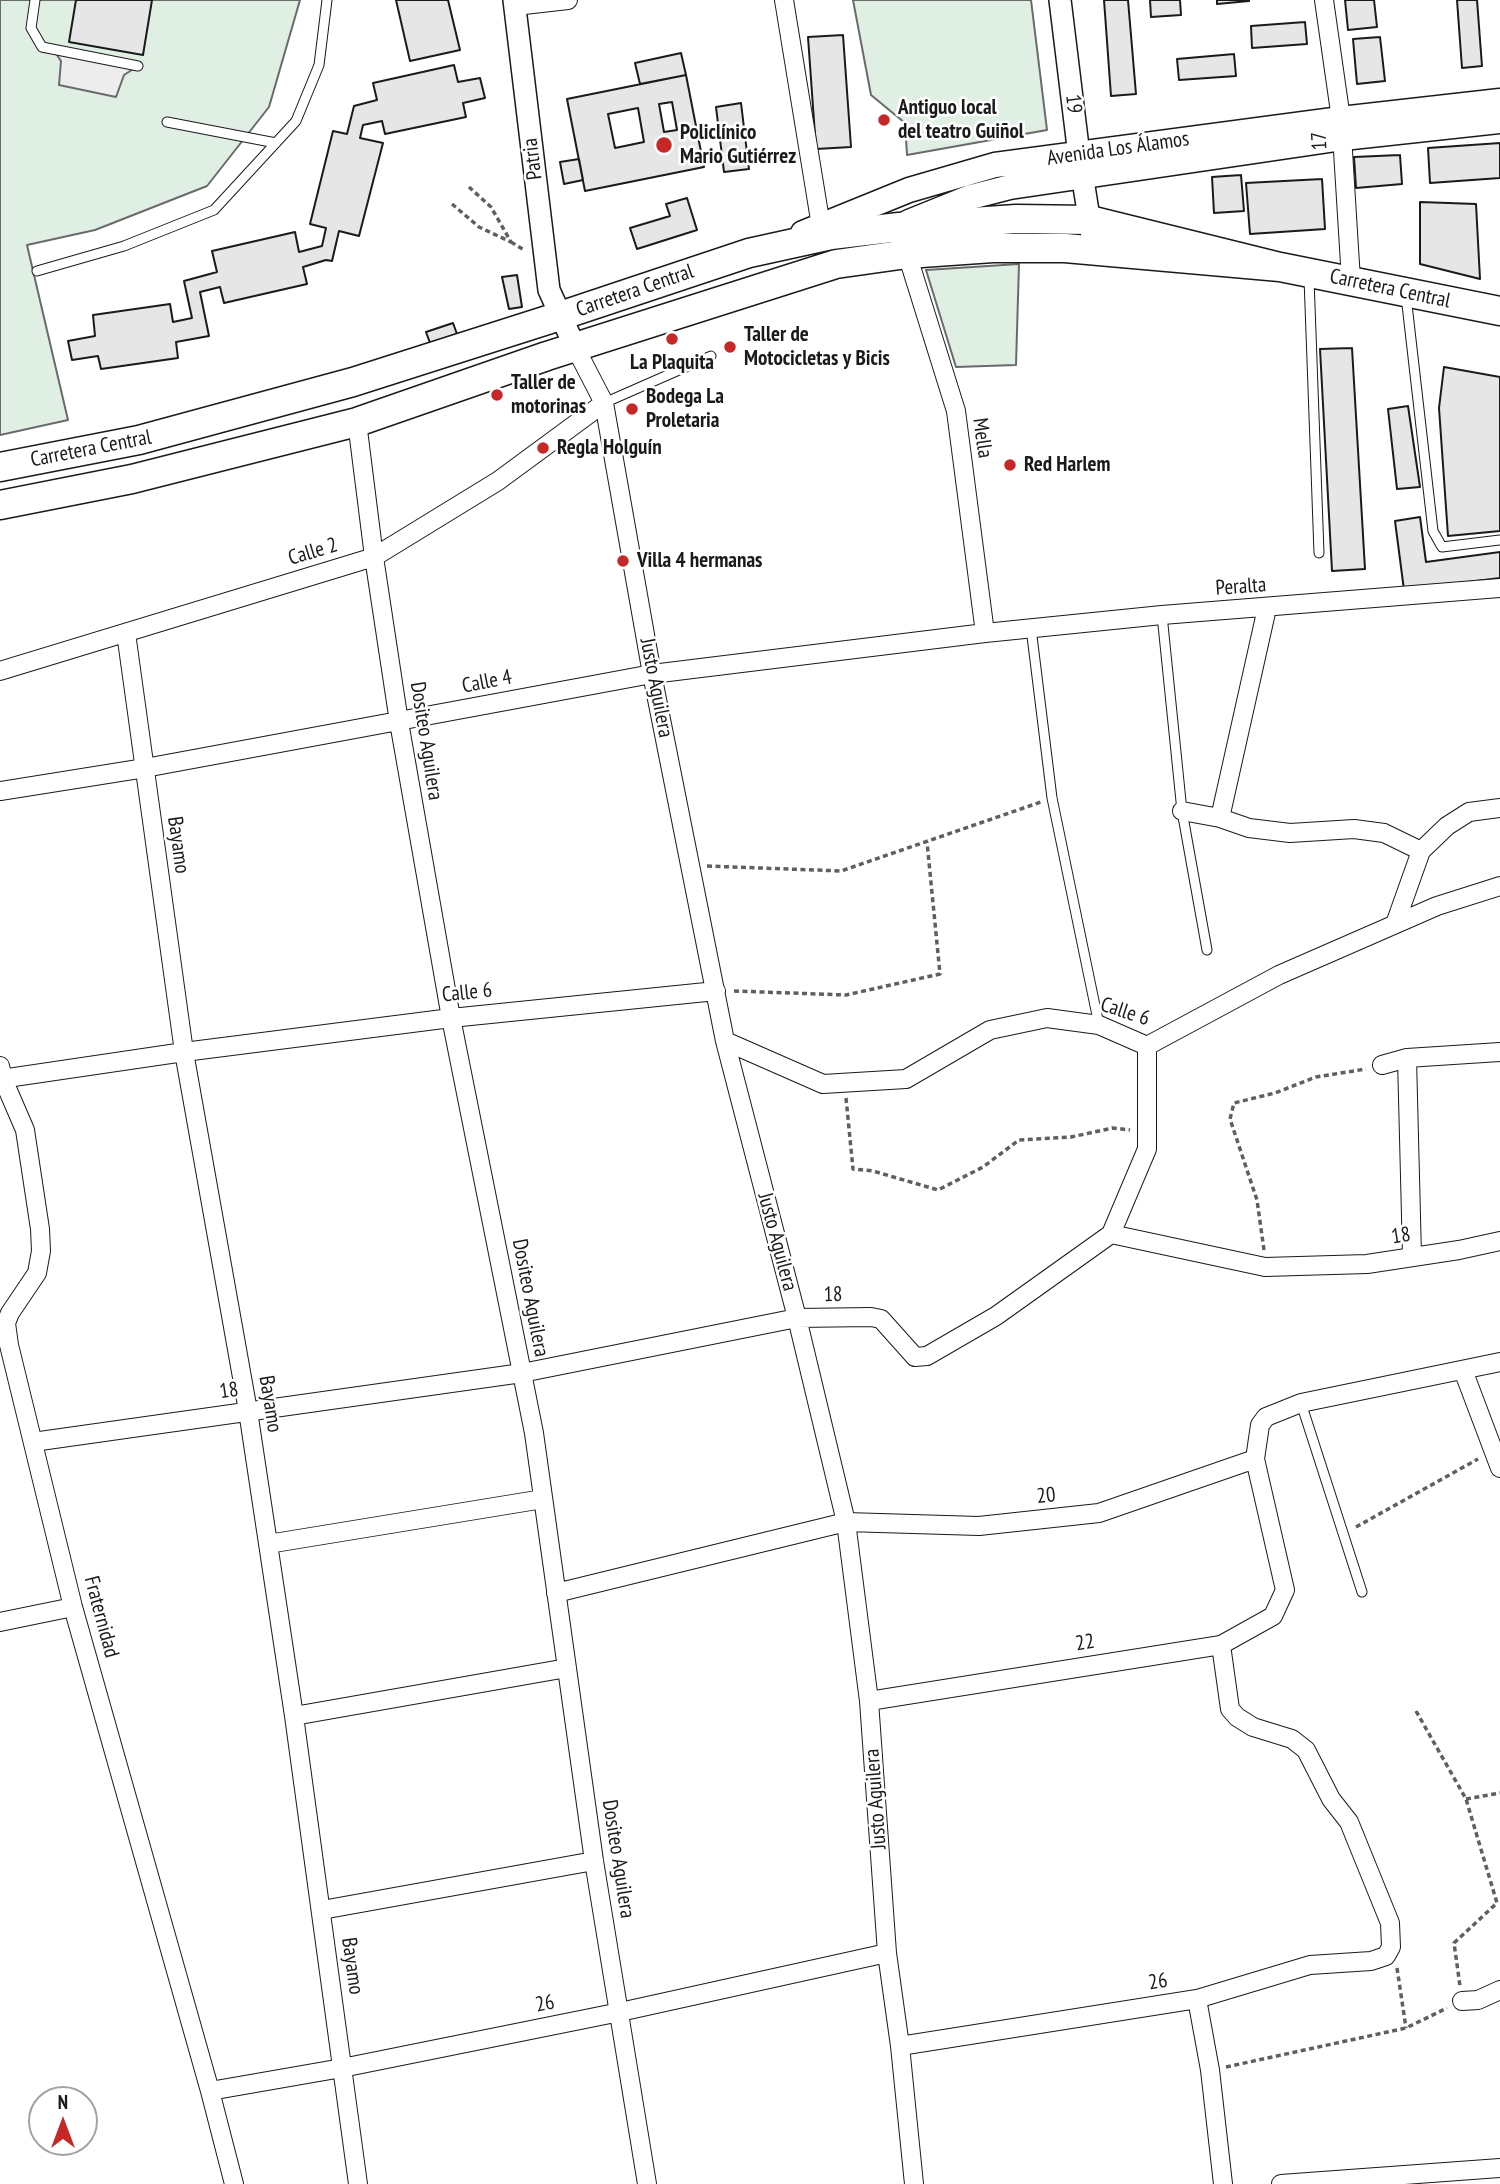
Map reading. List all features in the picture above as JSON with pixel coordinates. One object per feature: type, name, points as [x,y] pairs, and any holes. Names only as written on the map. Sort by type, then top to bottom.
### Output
[{"type":"main road","name":"Avenida Los Álamos","points":[[749,253],[909,190],[995,165],[1081,165],[1342,128],[1500,101]]},
{"type":"main road","name":"Avenida Los Álamos","points":[[1342,128],[1500,121]]},
{"type":"main road","name":"Avenida Los Álamos","points":[[899,227],[984,194],[1081,165]]},
{"type":"main road","name":"Carretera Central","points":[[0,467],[139,440],[354,382],[749,253],[831,235],[899,227],[1016,219],[1090,220],[1280,267],[1500,311]]},
{"type":"main road","points":[[836,264],[899,227]]},
{"type":"main road","name":"Carretera Central","points":[[0,505],[132,479],[357,422],[575,347],[836,264],[906,254],[993,248],[1094,249],[1280,267]]},
{"type":"street","points":[[514,3],[568,0]]},
{"type":"street","points":[[784,0],[821,226]]},
{"type":"street","name":"19","points":[[1060,0],[1094,249]]},
{"type":"street","name":"17","points":[[1324,0],[1342,128],[1351,280]]},
{"type":"street","name":"Patria","points":[[514,3],[549,290],[560,316]]},
{"type":"street","name":"Mella","points":[[906,254],[956,411],[985,633]]},
{"type":"street","name":"Justo Aguilera","points":[[560,316],[604,403],[652,674],[725,1041],[797,1318],[846,1522],[869,1701],[887,1953],[900,2046],[914,2184]]},
{"type":"street","name":"Calle 2","points":[[0,671],[374,557],[498,481],[604,403]]},
{"type":"street","name":"Dositeo Aguilera","points":[[357,422],[399,722],[451,1017],[522,1373],[543,1499],[594,1861],[647,2184]]},
{"type":"street","name":"Peralta","points":[[985,633],[1162,615],[1500,588]]},
{"type":"street","points":[[1220,818],[1267,608]]},
{"type":"street","name":"Bayamo","points":[[126,633],[184,1052],[248,1411],[294,1716],[358,2184]]},
{"type":"street","name":"Calle 4","points":[[0,791],[145,768],[652,674],[985,633]]},
{"type":"street","points":[[1395,924],[1421,851],[1447,826],[1469,812],[1500,808]]},
{"type":"street","points":[[1182,811],[1220,818],[1249,828],[1290,833],[1354,829],[1384,833],[1421,851]]},
{"type":"street","name":"Calle 6","points":[[725,1041],[823,1084],[906,1079],[990,1030],[1047,1018],[1100,1025],[1147,1046],[1279,975],[1437,906],[1500,886]]},
{"type":"street","name":"Calle 6","points":[[1,1074],[451,1017],[716,990]]},
{"type":"street","points":[[1111,1234],[1147,1149],[1147,1046]]},
{"type":"street","points":[[1382,1066],[1407,1058],[1500,1052]]},
{"type":"street","points":[[1407,1058],[1412,1256]]},
{"type":"street","name":"Fraternidad","points":[[1,1074],[25,1130],[41,1251],[37,1273],[6,1323],[5,1346],[33,1442],[73,1607],[234,2184]]},
{"type":"street","name":"18","points":[[33,1442],[522,1373],[797,1318],[881,1319],[915,1357],[927,1356],[996,1315],[1111,1234],[1265,1267],[1367,1264],[1500,1241]]},
{"type":"street","points":[[1255,1459],[1260,1425],[1266,1417],[1301,1403],[1500,1362]]},
{"type":"street","points":[[1463,1370],[1500,1468]]},
{"type":"street","name":"20","points":[[556,1593],[846,1522],[979,1526],[1100,1513],[1255,1459]]},
{"type":"street","name":"22","points":[[869,1701],[1221,1645],[1273,1616],[1285,1590],[1255,1459]]},
{"type":"street","points":[[268,1544],[543,1499]]},
{"type":"street","points":[[0,1622],[73,1607]]},
{"type":"street","name":"26","points":[[900,2046],[1196,1999],[1310,1965],[1371,1961],[1385,1956],[1391,1947],[1390,1923],[1349,1822],[1331,1799],[1306,1750],[1292,1739],[1253,1727],[1230,1709],[1221,1645]]},
{"type":"street","points":[[294,1716],[567,1668]]},
{"type":"street","points":[[321,1910],[594,1861]]},
{"type":"street","name":"26","points":[[210,2091],[342,2068],[620,2012],[887,1953]]},
{"type":"street","points":[[1462,2001],[1478,2000],[1500,1990]]},
{"type":"street","points":[[1196,1999],[1210,2070],[1223,2184]]},
{"type":"street","points":[[1281,2184],[1459,2178],[1500,2168]]},
{"type":"lane","points":[[35,0],[31,28],[42,47],[138,66]]},
{"type":"lane","points":[[37,271],[124,246],[214,211],[296,121],[319,65],[327,0]]},
{"type":"lane","points":[[167,122],[276,143]]},
{"type":"lane","points":[[1308,272],[1319,553]]},
{"type":"lane","points":[[1405,293],[1433,531],[1442,547],[1500,540]]},
{"type":"lane","points":[[604,403],[711,356]]},
{"type":"lane","points":[[1162,615],[1182,811],[1207,950]]},
{"type":"lane","points":[[1031,628],[1052,798],[1100,1025]]},
{"type":"lane","points":[[1301,1403],[1362,1592]]},
{"type":"path","points":[[452,204],[479,227],[512,242],[491,207],[469,187]]},
{"type":"path","points":[[691,865],[841,871],[1052,798]]},
{"type":"path","points":[[716,990],[846,995],[940,974],[927,842]]},
{"type":"path","points":[[1265,1267],[1257,1200],[1230,1119],[1234,1103],[1275,1093],[1316,1077],[1382,1066]]},
{"type":"path","points":[[844,1082],[853,1169],[873,1171],[938,1190],[983,1167],[1018,1140],[1071,1137],[1113,1128],[1147,1131]]},
{"type":"path","points":[[1342,1535],[1494,1450]]},
{"type":"path","points":[[1210,2070],[1406,2028],[1462,2001],[1454,1943],[1497,1903],[1466,1799],[1416,1711]]},
{"type":"path","points":[[1466,1799],[1500,1793]]},
{"type":"path","points":[[1396,1963],[1406,2028]]},
{"type":"green space","points":[[0,0],[300,0],[269,107],[207,186],[95,230],[27,245],[68,420],[0,435]]},
{"type":"green space","points":[[853,0],[1031,0],[1047,130],[907,155],[905,123],[871,95]]},
{"type":"green space","points":[[1019,264],[1016,365],[956,367],[926,270]]},
{"type":"shaded area","points":[[53,49],[138,66],[124,75],[116,97],[59,85],[61,61]]},
{"type":"building","points":[[76,0],[152,0],[143,55],[69,42]]},
{"type":"building","points":[[396,0],[448,0],[460,50],[410,61]]},
{"type":"building","points":[[1104,0],[1128,0],[1136,94],[1111,96]]},
{"type":"building","points":[[1150,0],[1180,0],[1181,15],[1151,17]]},
{"type":"building","points":[[1217,0],[1249,0],[1249,1],[1217,4]]},
{"type":"building","points":[[1345,0],[1374,0],[1377,27],[1348,30]]},
{"type":"building","points":[[1457,0],[1477,0],[1482,66],[1462,68]]},
{"type":"building","points":[[1305,22],[1307,44],[1252,48],[1251,26]]},
{"type":"building","points":[[843,35],[851,147],[816,149],[808,37]]},
{"type":"building","points":[[1380,37],[1385,81],[1357,84],[1353,39]]},
{"type":"building","points":[[681,53],[686,75],[640,84],[635,63]]},
{"type":"building","points":[[1234,54],[1236,76],[1179,80],[1177,59]]},
{"type":"building","points":[[454,65],[458,82],[480,78],[485,98],[463,103],[466,117],[385,134],[382,121],[363,125],[360,138],[383,143],[359,236],[339,231],[332,261],[326,260],[303,267],[307,284],[224,303],[220,287],[200,292],[209,336],[176,342],[178,358],[101,369],[98,356],[72,360],[68,341],[95,336],[93,315],[170,304],[173,322],[192,318],[184,281],[217,272],[212,251],[295,232],[299,252],[322,246],[326,228],[310,224],[333,131],[347,134],[354,106],[377,100],[373,83]]},
{"type":"building","points":[[686,75],[704,167],[585,191],[567,99]],"holes":[[[672,102],[677,130],[664,132],[659,104]],[[638,108],[644,142],[615,148],[608,114]]]},
{"type":"building","points":[[741,103],[749,169],[724,172],[716,107]]},
{"type":"building","points":[[1500,143],[1500,178],[1430,183],[1428,148]]},
{"type":"building","points":[[1400,155],[1402,184],[1356,188],[1354,157]]},
{"type":"building","points":[[579,159],[583,180],[564,184],[560,162]]},
{"type":"building","points":[[1241,175],[1244,211],[1214,213],[1212,177]]},
{"type":"building","points":[[1322,179],[1325,229],[1250,234],[1246,183]]},
{"type":"building","points":[[687,198],[697,230],[637,249],[630,228],[670,216],[666,204]]},
{"type":"building","points":[[1420,202],[1476,204],[1480,279],[1420,264]]},
{"type":"building","points":[[517,275],[522,307],[509,309],[502,277]]},
{"type":"building","points":[[453,323],[457,334],[430,343],[426,332]]},
{"type":"building","points":[[1352,348],[1365,569],[1332,571],[1320,349]]},
{"type":"building","points":[[1444,367],[1500,377],[1500,531],[1448,536],[1439,408]]},
{"type":"building","points":[[1408,406],[1420,487],[1397,489],[1388,409]]},
{"type":"building","points":[[1420,517],[1426,562],[1500,552],[1500,578],[1404,590],[1395,521]]},
{"type":"place","name":"Antiguo local del teatro Guiñol","points":[[884,120]]},
{"type":"place","name":"Policlínico Mario Gutiérrez","points":[[664,145]]},
{"type":"place","name":"La Plaquita","points":[[672,339]]},
{"type":"place","name":"Taller de Motocicletas y Bicis","points":[[730,347]]},
{"type":"place","name":"Taller de motorinas","points":[[497,395]]},
{"type":"place","name":"Bodega La Proletaria","points":[[632,409]]},
{"type":"place","name":"Regla Holguín","points":[[543,448]]},
{"type":"place","name":"Red Harlem","points":[[1010,465]]},
{"type":"place","name":"Villa 4 hermanas","points":[[623,561]]}]
